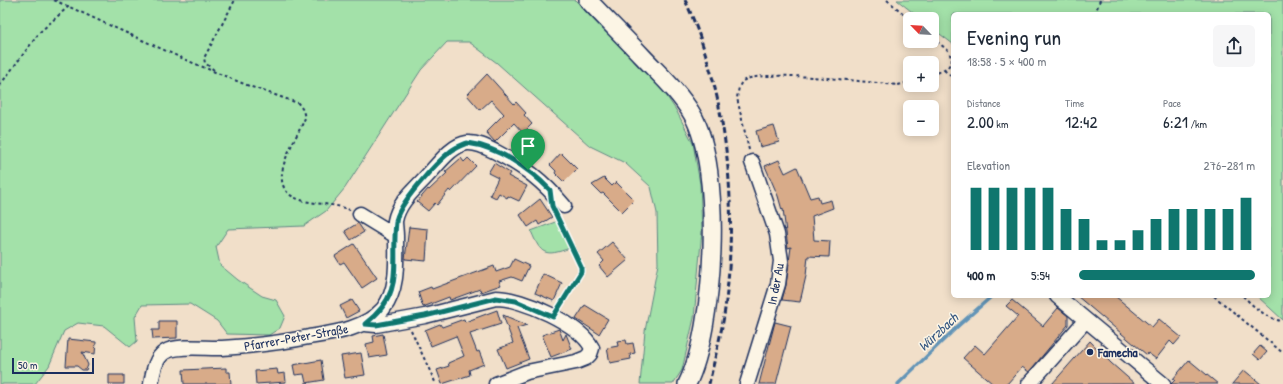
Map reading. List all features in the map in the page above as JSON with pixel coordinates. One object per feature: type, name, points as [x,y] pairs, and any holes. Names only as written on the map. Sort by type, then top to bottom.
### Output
[{"type":"main road","points":[[588,0],[668,83],[693,116],[702,138],[710,181],[712,221],[710,286],[698,359],[687,384]]},
{"type":"street","name":"Pfarrer-Peter-Straße","points":[[151,384],[156,364],[161,356],[167,351],[178,348],[220,348],[267,344],[316,336],[365,324],[383,308],[394,286],[396,221],[405,201],[450,152],[467,143],[478,144],[528,170],[540,179],[560,209]]},
{"type":"street","name":"In der Au","points":[[747,384],[761,323],[778,284],[781,261],[777,234],[771,213],[763,207],[752,162]]},
{"type":"street","points":[[360,214],[396,236]]},
{"type":"street","points":[[365,324],[376,325],[446,312],[496,298],[516,301],[553,317],[580,333],[588,341],[592,348],[590,354],[586,358],[576,362],[527,372],[496,384]]},
{"type":"street","points":[[1059,298],[1163,384]]},
{"type":"street","points":[[1029,384],[1086,320]]},
{"type":"path","points":[[54,0],[249,86],[298,103],[303,110],[305,118],[289,150],[281,174],[282,183],[292,196],[301,200],[343,207],[360,214]]},
{"type":"path","points":[[216,72],[205,63],[204,58],[235,0]]},
{"type":"path","points":[[887,0],[903,13]]},
{"type":"path","points":[[1096,12],[1100,0]]},
{"type":"path","points":[[0,85],[40,32],[69,6]]},
{"type":"path","points":[[939,43],[949,51],[951,58]]},
{"type":"path","points":[[939,72],[944,70],[951,62]]},
{"type":"path","points":[[944,70],[951,76]]},
{"type":"path","points":[[752,162],[737,98],[738,89],[742,82],[756,76],[784,76],[898,85],[903,84]]},
{"type":"path","points":[[553,317],[581,272],[581,267],[560,209]]},
{"type":"path","points":[[1216,298],[1283,353]]},
{"type":"path","points":[[1245,298],[1261,311],[1277,320],[1283,321]]},
{"type":"path","points":[[406,319],[436,384]]},
{"type":"green space","points":[[0,0],[575,0],[657,82],[676,110],[693,143],[700,184],[702,231],[694,318],[682,370],[673,384],[640,384],[645,331],[658,264],[657,213],[651,187],[625,163],[590,146],[497,63],[469,42],[447,42],[421,70],[345,188],[326,211],[304,226],[228,229],[216,247],[220,265],[238,280],[262,296],[276,300],[285,316],[280,328],[269,335],[227,334],[217,321],[190,304],[142,305],[135,317],[137,341],[130,347],[104,326],[78,323],[64,331],[49,366],[35,384],[0,384]]},
{"type":"green space","points":[[897,0],[1283,0],[1283,320],[1259,298],[1271,298],[1271,12],[951,12],[951,42],[939,33],[939,12],[912,12]]},
{"type":"green space","points":[[558,221],[570,248],[555,253],[545,252],[538,245],[531,231]]},
{"type":"building","points":[[487,74],[514,104],[516,102],[526,113],[524,115],[532,124],[523,133],[514,123],[495,142],[486,132],[504,114],[491,100],[480,110],[467,95]]},
{"type":"building","points":[[774,126],[779,142],[760,147],[756,131]]},
{"type":"building","points":[[561,153],[577,169],[564,182],[555,173],[556,171],[550,165]]},
{"type":"building","points":[[461,158],[464,162],[468,158],[476,166],[451,192],[449,190],[437,205],[435,203],[428,211],[417,202],[428,189],[429,190],[447,173],[445,172]]},
{"type":"building","points":[[779,160],[785,173],[797,167],[810,198],[818,196],[820,203],[831,200],[833,208],[812,216],[814,240],[830,241],[829,257],[808,256],[806,276],[800,302],[782,300],[786,285],[791,247],[788,248],[783,209],[782,210],[778,196],[765,166]]},
{"type":"building","points":[[494,163],[510,173],[508,176],[527,186],[519,201],[508,196],[507,198],[499,193],[496,198],[490,195],[498,178],[488,173]]},
{"type":"building","points":[[604,178],[612,186],[616,182],[634,200],[622,212],[603,193],[601,194],[592,185]]},
{"type":"building","points":[[540,199],[552,217],[539,225],[537,221],[528,227],[520,215]]},
{"type":"building","points":[[358,223],[364,232],[351,240],[345,231]]},
{"type":"building","points":[[409,227],[428,229],[426,261],[405,259]]},
{"type":"building","points":[[612,242],[628,260],[608,277],[599,266],[604,261],[598,254]]},
{"type":"building","points":[[354,244],[377,278],[362,288],[344,262],[340,264],[335,256]]},
{"type":"building","points":[[514,259],[529,266],[522,281],[512,277],[499,281],[501,285],[481,292],[480,289],[450,300],[449,297],[423,307],[418,292],[431,287],[432,289],[494,266],[496,272],[510,267]]},
{"type":"building","points":[[543,274],[562,283],[554,301],[535,293]]},
{"type":"building","points":[[1079,298],[1117,298],[1152,327],[1159,319],[1181,337],[1174,345],[1170,341],[1156,359],[1148,353],[1147,355]]},
{"type":"building","points":[[352,300],[359,311],[346,318],[340,306]]},
{"type":"building","points":[[1012,300],[1043,326],[1058,308],[1068,316],[1068,325],[1029,372],[1022,367],[1007,384],[993,384],[963,358],[975,345],[985,354],[1018,316],[1006,306]]},
{"type":"building","points":[[585,305],[608,319],[599,334],[576,319]]},
{"type":"building","points":[[497,310],[501,324],[470,334],[477,352],[479,351],[484,364],[469,370],[470,375],[442,384],[437,370],[449,366],[448,363],[464,356],[456,336],[431,346],[425,330],[440,324],[442,327],[464,319],[465,322]]},
{"type":"building","points":[[503,315],[527,325],[517,328],[529,359],[506,368],[498,349],[513,343]]},
{"type":"building","points":[[159,321],[177,321],[177,338],[153,339],[152,330],[159,330]]},
{"type":"building","points":[[775,322],[791,326],[776,384],[759,384]]},
{"type":"building","points":[[559,329],[563,340],[566,334],[572,349],[551,357],[542,335]]},
{"type":"building","points":[[383,334],[387,355],[369,358],[366,344],[374,342],[373,336]]},
{"type":"building","points":[[68,339],[96,342],[95,354],[82,352],[88,365],[86,370],[82,370],[77,366],[66,366]]},
{"type":"building","points":[[626,340],[627,344],[633,343],[635,353],[630,354],[631,359],[610,363],[607,348],[618,346],[617,341]]},
{"type":"building","name":"Famecha","points":[[1090,341],[1111,363],[1135,384],[1052,384]]},
{"type":"building","points":[[1260,346],[1267,352],[1260,360],[1253,354]]},
{"type":"building","points":[[361,353],[365,375],[345,378],[341,356]]},
{"type":"building","points":[[321,360],[324,380],[306,383],[304,374],[295,375],[293,365]]},
{"type":"building","points":[[1189,360],[1218,384],[1171,384],[1175,380],[1173,379]]},
{"type":"building","points":[[226,368],[226,372],[230,372],[231,384],[184,384],[183,370]]},
{"type":"building","points":[[277,369],[278,374],[285,373],[286,382],[256,384],[255,371]]},
{"type":"building","points":[[1244,370],[1261,384],[1232,384]]},
{"type":"building","points":[[109,375],[124,375],[124,384],[109,384]]},
{"type":"waterway","name":"Würzbach","points":[[898,384],[958,326],[990,298]]},
{"type":"railway","points":[[685,0],[700,37],[712,76],[721,115],[727,155],[730,195],[730,236],[724,316],[709,384]]},
{"type":"place","name":"Famecha","points":[[1090,352]]},
{"type":"route","points":[[467,143],[478,144],[528,170],[540,179],[550,190],[552,206],[581,267],[581,272],[553,317],[516,301],[506,298],[496,298],[446,312],[376,325],[365,324],[374,318],[383,308],[394,286],[396,221],[399,210],[415,189],[450,152],[458,146],[467,143]]}]
